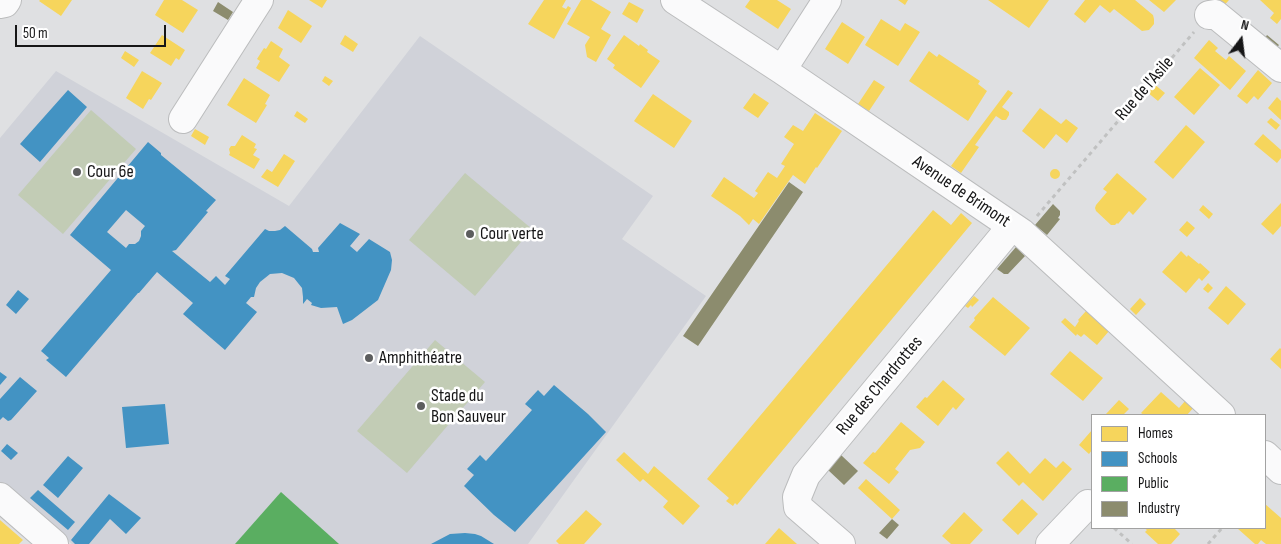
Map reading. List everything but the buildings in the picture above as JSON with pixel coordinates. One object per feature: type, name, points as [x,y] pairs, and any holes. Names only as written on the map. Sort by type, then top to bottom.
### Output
[{"type":"street","points":[[0,4],[5,3],[7,0]]},
{"type":"street","points":[[183,119],[259,0]]},
{"type":"street","name":"Avenue de Brimont","points":[[676,0],[1017,230],[1220,414]]},
{"type":"street","points":[[782,70],[827,0]]},
{"type":"street","points":[[1209,15],[1215,14],[1281,68]]},
{"type":"street","name":"Rue des Chardrottes","points":[[840,544],[798,507],[797,497],[806,475],[1017,230]]},
{"type":"street","points":[[1266,456],[1281,470]]},
{"type":"street","points":[[0,497],[54,544]]},
{"type":"street","points":[[1050,544],[1088,504]]},
{"type":"path","name":"Rue de l'Asile","points":[[1017,230],[1209,15]]},
{"type":"path","points":[[1115,529],[1132,544]]},
{"type":"path","points":[[1208,544],[1221,529]]},
{"type":"shaded area","points":[[420,36],[653,196],[622,239],[706,296],[528,544],[72,544],[0,482],[0,138],[56,71],[289,206]]},
{"type":"green space","name":"Cour 6e","points":[[91,110],[136,149],[63,234],[18,195]]},
{"type":"green space","name":"Cour verte","points":[[465,173],[532,229],[475,296],[409,240]]},
{"type":"green space","name":"Stade du Bon Sauveur","points":[[435,340],[485,382],[407,473],[357,431]]},
{"type":"place","name":"Cour 6e","points":[[77,172]]},
{"type":"place","name":"Cour verte","points":[[470,234]]},
{"type":"place","name":"Amphithéatre","points":[[369,358]]},
{"type":"place","name":"Stade du Bon Sauveur","points":[[421,406]]}]
